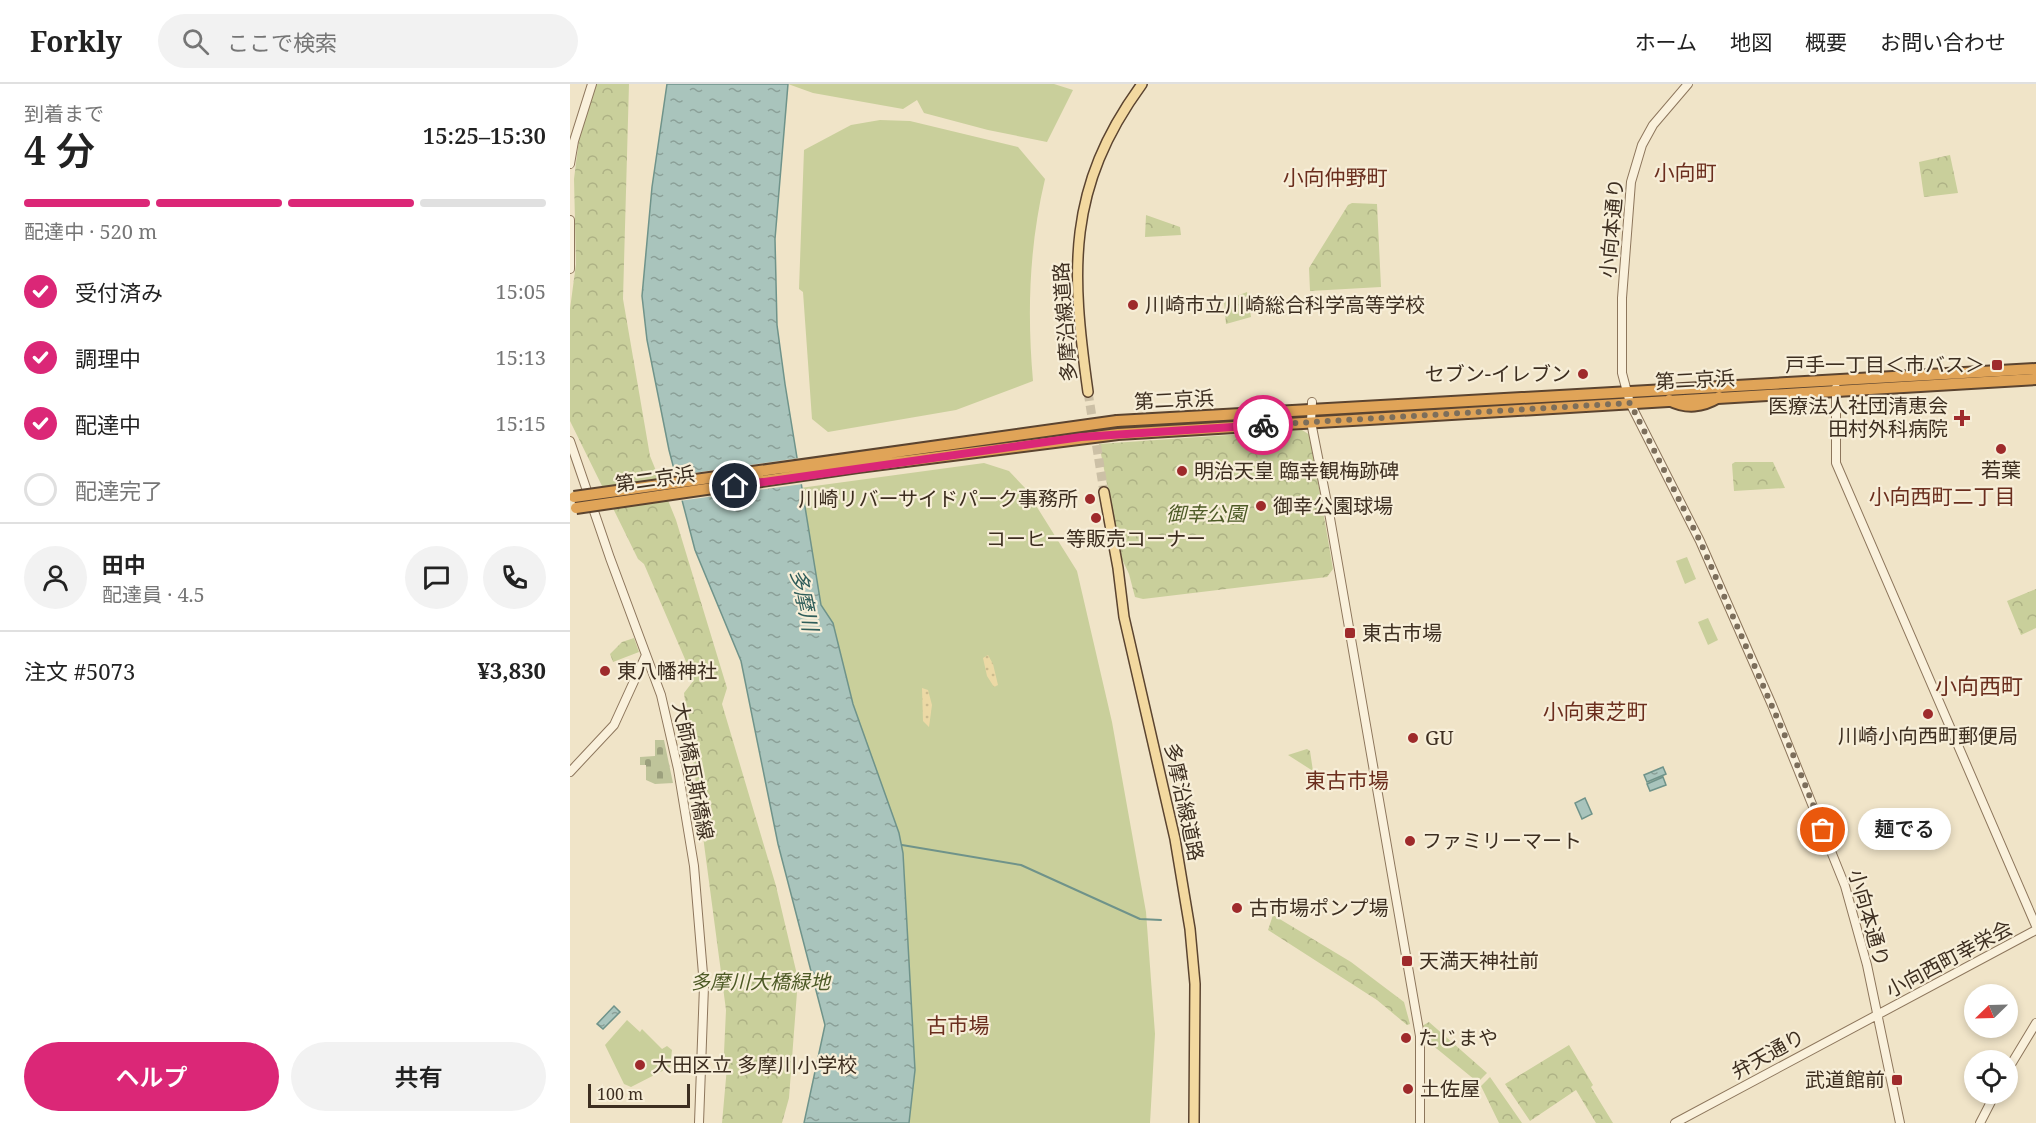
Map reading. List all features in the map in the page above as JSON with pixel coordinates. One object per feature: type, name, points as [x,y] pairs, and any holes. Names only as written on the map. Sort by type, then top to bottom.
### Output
[{"type":"highway","name":"第二京浜","points":[[573,503],[1118,434],[1313,416],[1836,385],[2036,369]]},
{"type":"highway","name":"第二京浜","points":[[1628,397],[1667,399],[1719,397],[1836,385],[2036,379]]},
{"type":"highway","name":"第二京浜","points":[[573,503],[1117,421],[1313,416]]},
{"type":"main road","name":"多摩沿線道路","points":[[1088,393],[1078,317],[1080,225],[1102,152],[1142,84]]},
{"type":"main road","name":"多摩沿線道路","points":[[1104,492],[1119,568],[1124,617],[1175,839],[1190,929],[1195,995],[1194,1123]]},
{"type":"street","points":[[570,164],[574,141],[591,84]]},
{"type":"street","name":"小向本通り","points":[[1688,84],[1653,125],[1642,145],[1631,182],[1621,341],[1622,373],[1628,397],[1700,541],[1792,752],[1851,903],[1878,1015],[1900,1123]]},
{"type":"street","points":[[570,220],[570,269]]},
{"type":"street","points":[[1836,385],[1836,463],[2036,928]]},
{"type":"street","points":[[1313,416],[1420,1036],[1420,1123]]},
{"type":"street","name":"大師橋瓦斯橋線","points":[[570,441],[666,712],[694,866],[704,986],[699,1123]]},
{"type":"street","points":[[570,772],[614,724],[646,655]]},
{"type":"street","name":"小向西町幸栄会","points":[[1878,1015],[2036,928]]},
{"type":"street","name":"弁天通り","points":[[1675,1123],[1878,1015]]},
{"type":"street","points":[[2018,1053],[2036,1023]]},
{"type":"street","points":[[1980,1123],[1990,1104]]},
{"type":"green space","name":"多摩川大橋緑地","points":[[596,84],[629,84],[623,299],[650,456],[676,520],[727,688],[722,704],[776,886],[798,979],[789,1098],[782,1123],[722,1123],[727,1067],[724,1053],[726,1010],[684,693],[694,680],[644,564],[638,559],[570,421],[570,309],[576,264],[574,179],[579,139]]},
{"type":"green space","points":[[788,84],[1054,84],[1073,90],[1047,142],[988,130],[924,113],[917,100],[903,109],[813,93]]},
{"type":"green space","points":[[880,120],[910,121],[1018,147],[1045,179],[1036,230],[1031,280],[1030,330],[1033,381],[956,410],[828,432],[812,419],[803,292],[799,289],[804,150],[851,125]]},
{"type":"green space","points":[[1950,155],[1958,193],[1924,197],[1919,162]]},
{"type":"green space","points":[[1352,203],[1377,204],[1381,287],[1310,291],[1309,268],[1348,205]]},
{"type":"green space","points":[[1146,215],[1180,227],[1181,235],[1145,237]]},
{"type":"green space","points":[[1247,292],[1251,317],[1226,324],[1224,301]]},
{"type":"green space","name":"御幸公園","points":[[1302,430],[1310,435],[1333,569],[1327,577],[1143,599],[1135,597],[1122,559],[1099,444]]},
{"type":"green space","points":[[1735,462],[1773,462],[1785,488],[1734,491],[1732,464]]},
{"type":"green space","points":[[984,463],[1009,471],[1025,488],[1077,571],[1112,722],[1146,912],[1155,1034],[1150,1123],[909,1123],[915,1070],[903,853],[899,833],[853,704],[833,623],[821,606],[800,488]]},
{"type":"green space","points":[[1687,557],[1696,579],[1685,584],[1676,561]]},
{"type":"green space","points":[[2036,589],[2036,628],[2021,635],[2007,601]]},
{"type":"green space","points":[[1708,618],[1718,640],[1708,645],[1698,622]]},
{"type":"green space","points":[[634,638],[639,652],[613,662],[610,654],[622,642]]},
{"type":"green space","points":[[655,740],[664,740],[673,783],[655,784],[646,780],[646,765],[640,765],[640,757],[655,756]]},
{"type":"green space","points":[[1307,749],[1310,751],[1313,771],[1288,755]]},
{"type":"green space","points":[[1273,915],[1351,962],[1404,1002],[1410,1024],[1407,1025],[1377,1000],[1268,930]]},
{"type":"green space","points":[[627,1020],[640,1032],[642,1029],[662,1049],[667,1046],[672,1050],[670,1067],[631,1087],[624,1084],[605,1045]]},
{"type":"green space","points":[[1429,1022],[1487,1073],[1480,1080],[1475,1080],[1425,1039],[1422,1026]]},
{"type":"green space","points":[[1569,1045],[1613,1123],[1596,1123],[1576,1090],[1530,1121],[1505,1084]]},
{"type":"green space","points":[[1490,1077],[1522,1123],[1499,1123],[1481,1086]]},
{"type":"sand","points":[[988,655],[993,664],[998,685],[994,687],[987,676],[983,658]]},
{"type":"sand","points":[[922,688],[928,690],[932,705],[929,727],[923,721]]},
{"type":"water","name":"多摩川","points":[[667,84],[788,84],[775,239],[777,325],[821,605],[833,623],[853,704],[899,833],[903,853],[915,1070],[909,1123],[804,1123],[825,1025],[778,844],[741,661],[695,550],[669,450],[647,340],[642,296],[652,187]]},
{"type":"water","points":[[1663,767],[1666,774],[1647,782],[1644,775]]},
{"type":"water","points":[[1663,777],[1666,785],[1650,791],[1647,784]]},
{"type":"water","points":[[1585,798],[1592,814],[1582,819],[1575,803]]},
{"type":"water","points":[[614,1006],[620,1012],[603,1029],[597,1024]]},
{"type":"pier","points":[[799,458],[803,484],[679,501],[672,476]]},
{"type":"waterway","points":[[902,845],[1021,865],[1140,919],[1161,920]]},
{"type":"tunnel","points":[[1088,392],[1104,492]]},
{"type":"way so far","points":[[1263,425],[1543,406],[1630,403],[1700,541],[1792,752],[1823,830]]},
{"type":"place","name":"川崎市立川崎総合科学高等学校","points":[[1133,305]]},
{"type":"place","name":"戸手一丁目＜市バス＞","points":[[1997,365]]},
{"type":"place","name":"セブン-イレブン","points":[[1583,374]]},
{"type":"place","name":"医療法人社団清恵会 田村外科病院","points":[[1962,418]]},
{"type":"place","name":"若葉","points":[[2001,449]]},
{"type":"place","name":"明治天皇 臨幸観梅跡碑","points":[[1182,471]]},
{"type":"place","name":"川崎リバーサイドパーク事務所","points":[[1090,499]]},
{"type":"place","name":"御幸公園球場","points":[[1261,506]]},
{"type":"place","name":"コーヒー等販売コーナー","points":[[1096,518]]},
{"type":"place","name":"東古市場","points":[[1350,633]]},
{"type":"place","name":"東八幡神社","points":[[605,671]]},
{"type":"place","name":"川崎小向西町郵便局","points":[[1928,714]]},
{"type":"place","name":"GU","points":[[1413,738]]},
{"type":"place","name":"麺でる","points":[[1823,830]]},
{"type":"place","name":"ファミリーマート","points":[[1410,841]]},
{"type":"place","name":"古市場ポンプ場","points":[[1237,908]]},
{"type":"place","name":"天満天神社前","points":[[1407,961]]},
{"type":"place","name":"たじまや","points":[[1406,1038]]},
{"type":"place","name":"大田区立 多摩川小学校","points":[[640,1065]]},
{"type":"place","name":"武道館前","points":[[1897,1080]]},
{"type":"place","name":"土佐屋","points":[[1408,1089]]},
{"type":"district","name":"小向町","points":[[1685,173]]},
{"type":"district","name":"小向仲野町","points":[[1335,178]]},
{"type":"district","name":"小向西町二丁目","points":[[1942,497]]},
{"type":"district","name":"小向西町","points":[[1979,686]]},
{"type":"district","name":"小向東芝町","points":[[1595,712]]},
{"type":"district","name":"東古市場","points":[[1347,781]]},
{"type":"district","name":"古市場","points":[[958,1026]]},
{"type":"route","points":[[735,486],[1081,437],[1263,425]]}]
